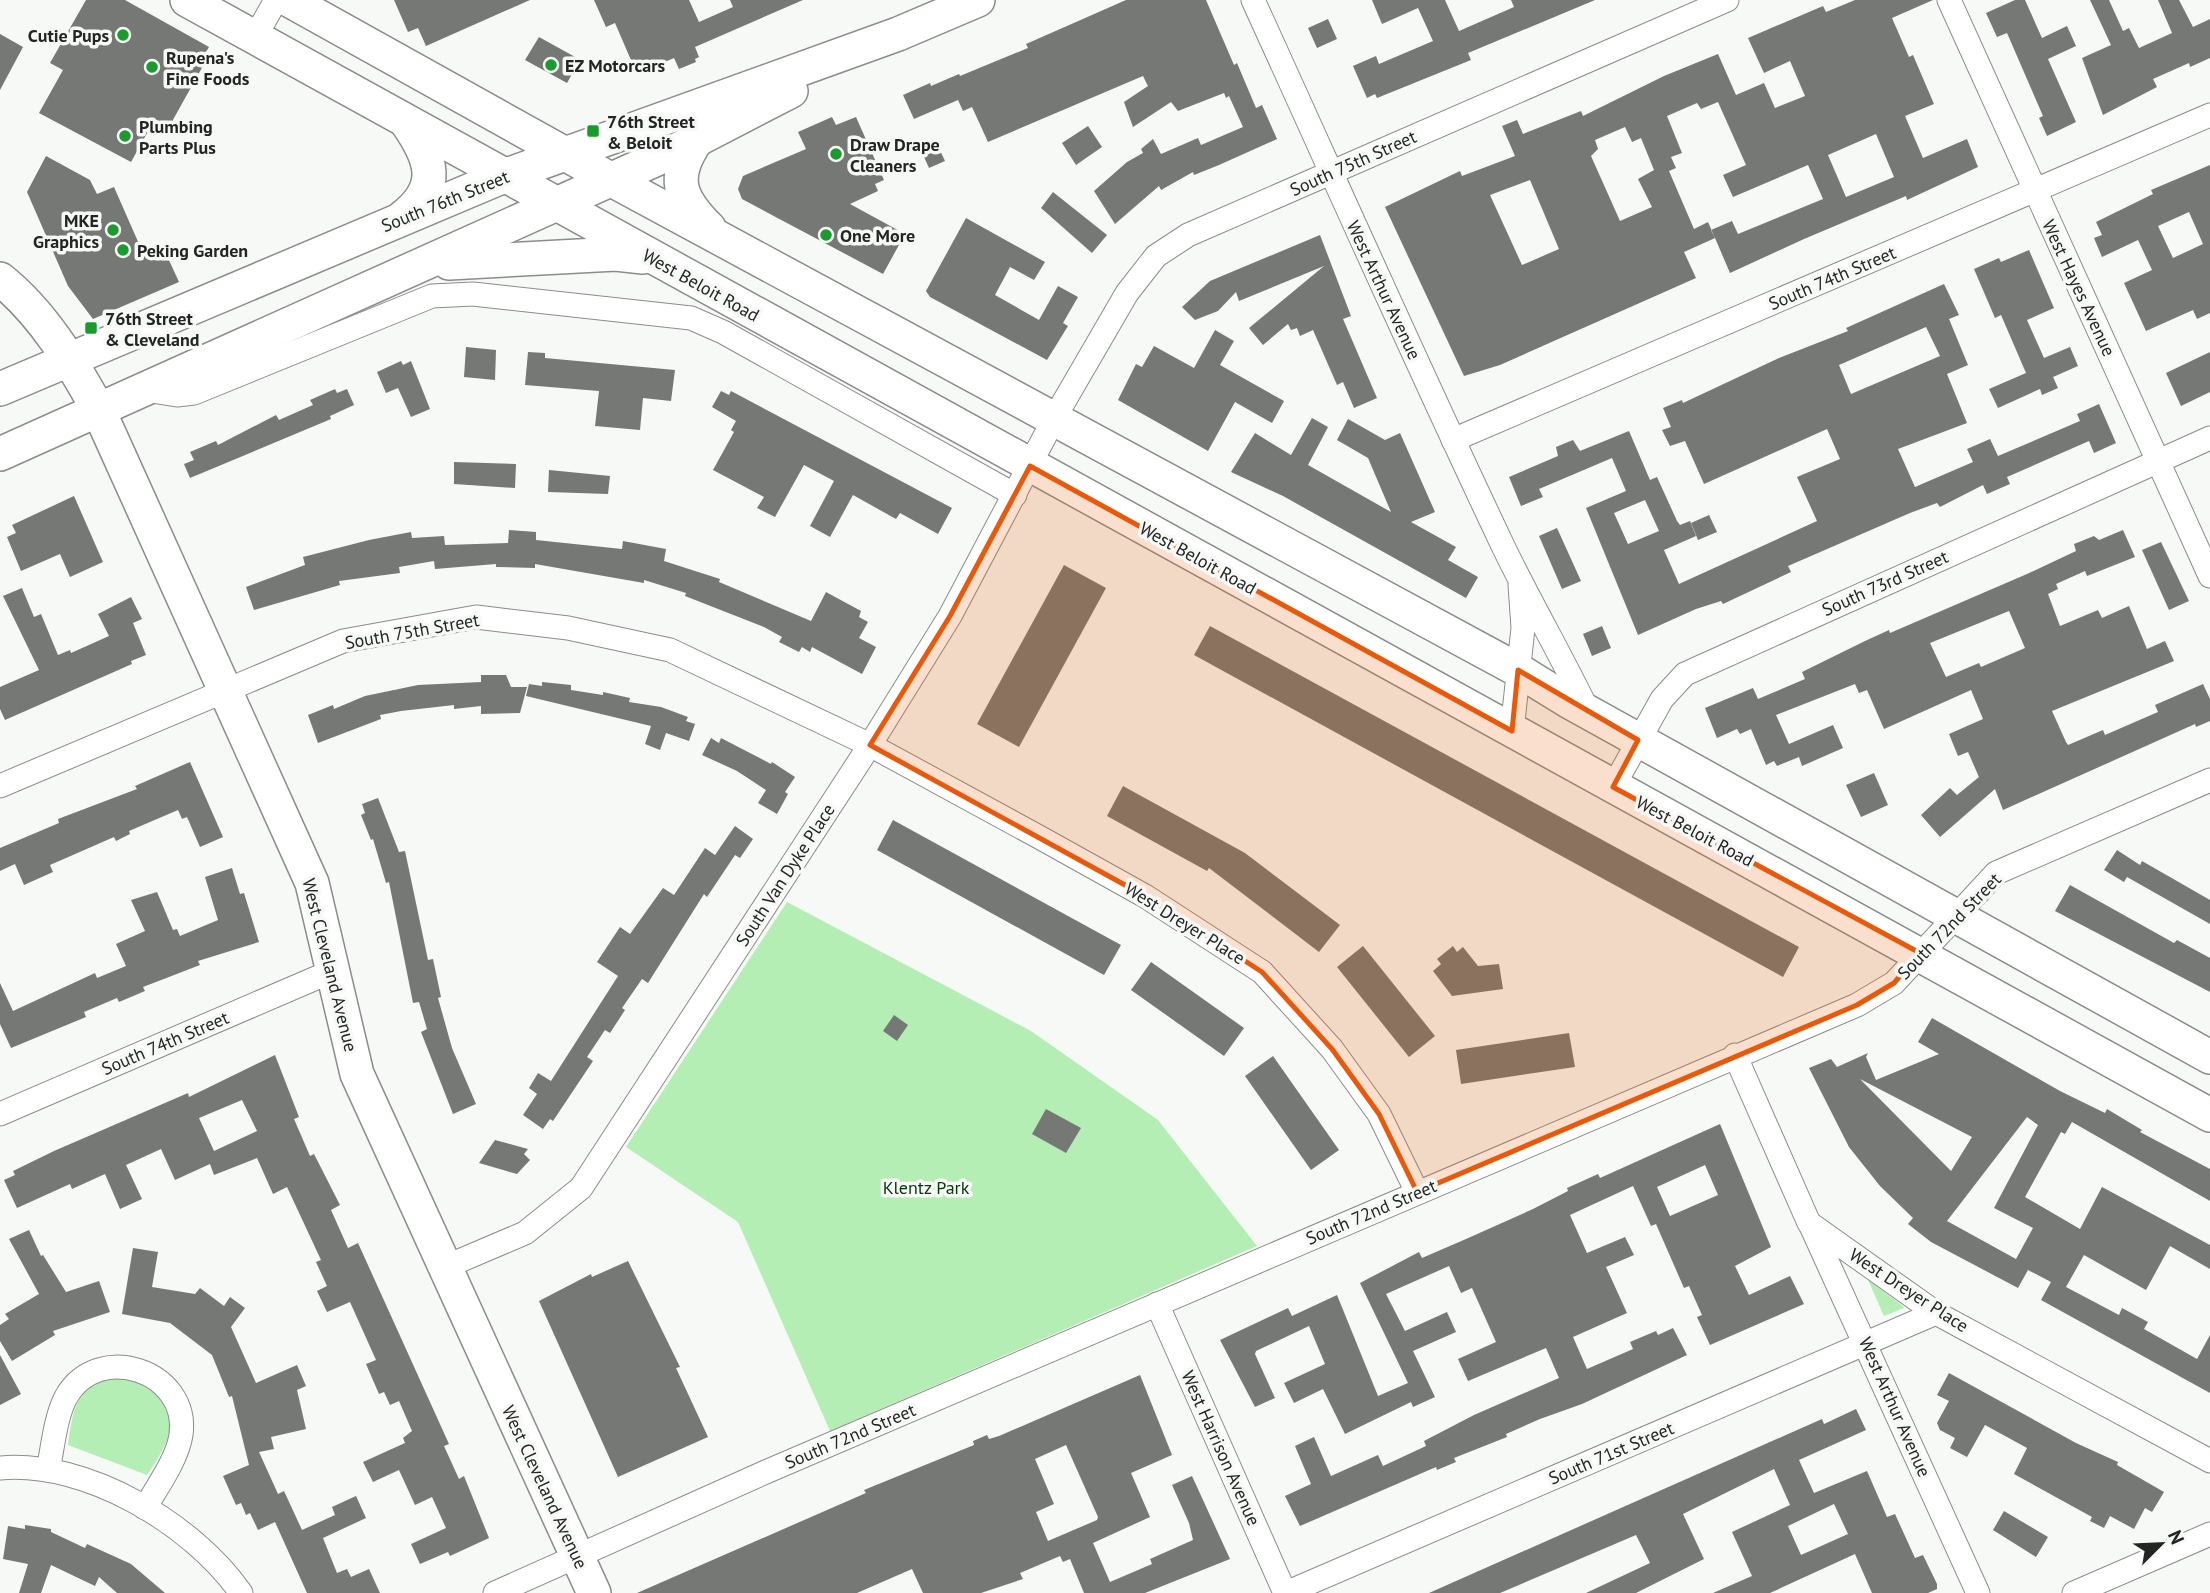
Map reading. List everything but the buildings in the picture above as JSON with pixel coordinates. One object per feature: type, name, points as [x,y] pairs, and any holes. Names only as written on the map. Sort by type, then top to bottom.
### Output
[{"type":"main road","name":"West Beloit Road","points":[[187,0],[2210,1115]]},
{"type":"main road","points":[[289,0],[612,180],[1055,417],[1518,670],[1638,740],[2210,1057]]},
{"type":"main road","name":"South 76th Street","points":[[0,389],[504,176],[898,34],[978,0]]},
{"type":"main road","name":"South 76th Street","points":[[0,454],[145,390],[415,284],[556,205],[696,141],[898,34]]},
{"type":"main road","points":[[399,220],[424,198],[429,176],[426,156],[407,123]]},
{"type":"main road","points":[[696,141],[683,160],[679,177],[687,203],[716,235]]},
{"type":"main road","points":[[415,284],[470,260],[589,255],[635,255],[656,260]]},
{"type":"main road","name":"West Cleveland Avenue","points":[[0,279],[14,290],[70,359],[99,411],[312,883],[330,972],[357,1074],[594,1593]]},
{"type":"street","points":[[255,37],[276,0]]},
{"type":"street","name":"West Arthur Avenue","points":[[1253,0],[1453,440],[1519,578],[1588,711]]},
{"type":"street","name":"South 75th Street","points":[[1055,417],[1126,293],[1156,256],[1188,235],[1727,0]]},
{"type":"street","name":"West Hayes Avenue","points":[[1949,0],[2210,576]]},
{"type":"street","name":"South 74th Street","points":[[1453,440],[2210,115]]},
{"type":"street","name":"West Beloit Road","points":[[415,284],[432,296],[473,294],[691,318],[723,332],[1015,495]]},
{"type":"street","name":"South Van Dyke Place","points":[[445,1268],[525,1233],[581,1188],[870,745],[950,616],[1055,417]]},
{"type":"street","name":"South 73rd Street","points":[[1612,787],[1662,699],[1685,674],[2210,438]]},
{"type":"street","name":"West Arthur Avenue","points":[[1512,731],[1523,628],[1519,578]]},
{"type":"street","name":"South 75th Street","points":[[0,786],[343,641],[475,617],[568,628],[670,650],[870,745]]},
{"type":"street","name":"West Dreyer Place","points":[[870,745],[1145,896],[1262,972],[1332,1049],[1379,1114],[1417,1192]]},
{"type":"street","name":"South 72nd Street","points":[[495,1593],[768,1471],[1872,997],[1894,983],[1996,873],[2210,780]]},
{"type":"street","name":"South 74th Street","points":[[0,1114],[330,972]]},
{"type":"street","points":[[1735,1055],[1809,1223]]},
{"type":"street","name":"West Arthur Avenue","points":[[1809,1223],[1867,1343],[1978,1593]]},
{"type":"street","name":"West Dreyer Place","points":[[1809,1223],[1936,1312],[2210,1461]]},
{"type":"street","name":"West Harrison Avenue","points":[[1157,1304],[1286,1593]]},
{"type":"street","name":"South 71st Street","points":[[1286,1593],[1936,1312]]},
{"type":"street","points":[[48,1470],[66,1397],[76,1384],[104,1369],[122,1366],[139,1368],[160,1381],[174,1398],[180,1418],[181,1436],[174,1455],[145,1508]]},
{"type":"street","points":[[0,1468],[48,1470],[108,1489],[145,1508],[201,1547],[241,1593]]},
{"type":"street","points":[[2074,1593],[2210,1534]]},
{"type":"highlighted area","points":[[1030,466],[1512,731],[1518,670],[1638,740],[1613,787],[1920,953],[1894,983],[1857,1005],[1417,1192],[1379,1114],[1332,1049],[1262,972],[1145,896],[870,745],[950,616]]},
{"type":"green space","name":"Klentz Park","points":[[787,902],[1031,1031],[1158,1120],[1257,1246],[830,1431],[738,1222],[626,1147]]},
{"type":"green space","points":[[1868,1280],[1903,1306],[1904,1308],[1884,1316]]},
{"type":"green space","points":[[123,1376],[157,1395],[166,1405],[170,1416],[166,1442],[147,1475],[68,1445],[72,1418],[80,1398],[96,1384]]},
{"type":"place","name":"Cutie Pups","points":[[123,35]]},
{"type":"place","name":"EZ Motorcars","points":[[551,65]]},
{"type":"place","name":"Rupena's Fine Foods","points":[[152,67]]},
{"type":"place","name":"76th Street & Beloit","points":[[593,131]]},
{"type":"place","name":"Plumbing Parts Plus","points":[[125,136]]},
{"type":"place","name":"Draw Drape Cleaners","points":[[836,154]]},
{"type":"place","name":"MKE Graphics","points":[[113,230]]},
{"type":"place","name":"One More","points":[[826,235]]},
{"type":"place","name":"Peking Garden","points":[[123,250]]},
{"type":"place","name":"76th Street & Cleveland","points":[[91,328]]}]
